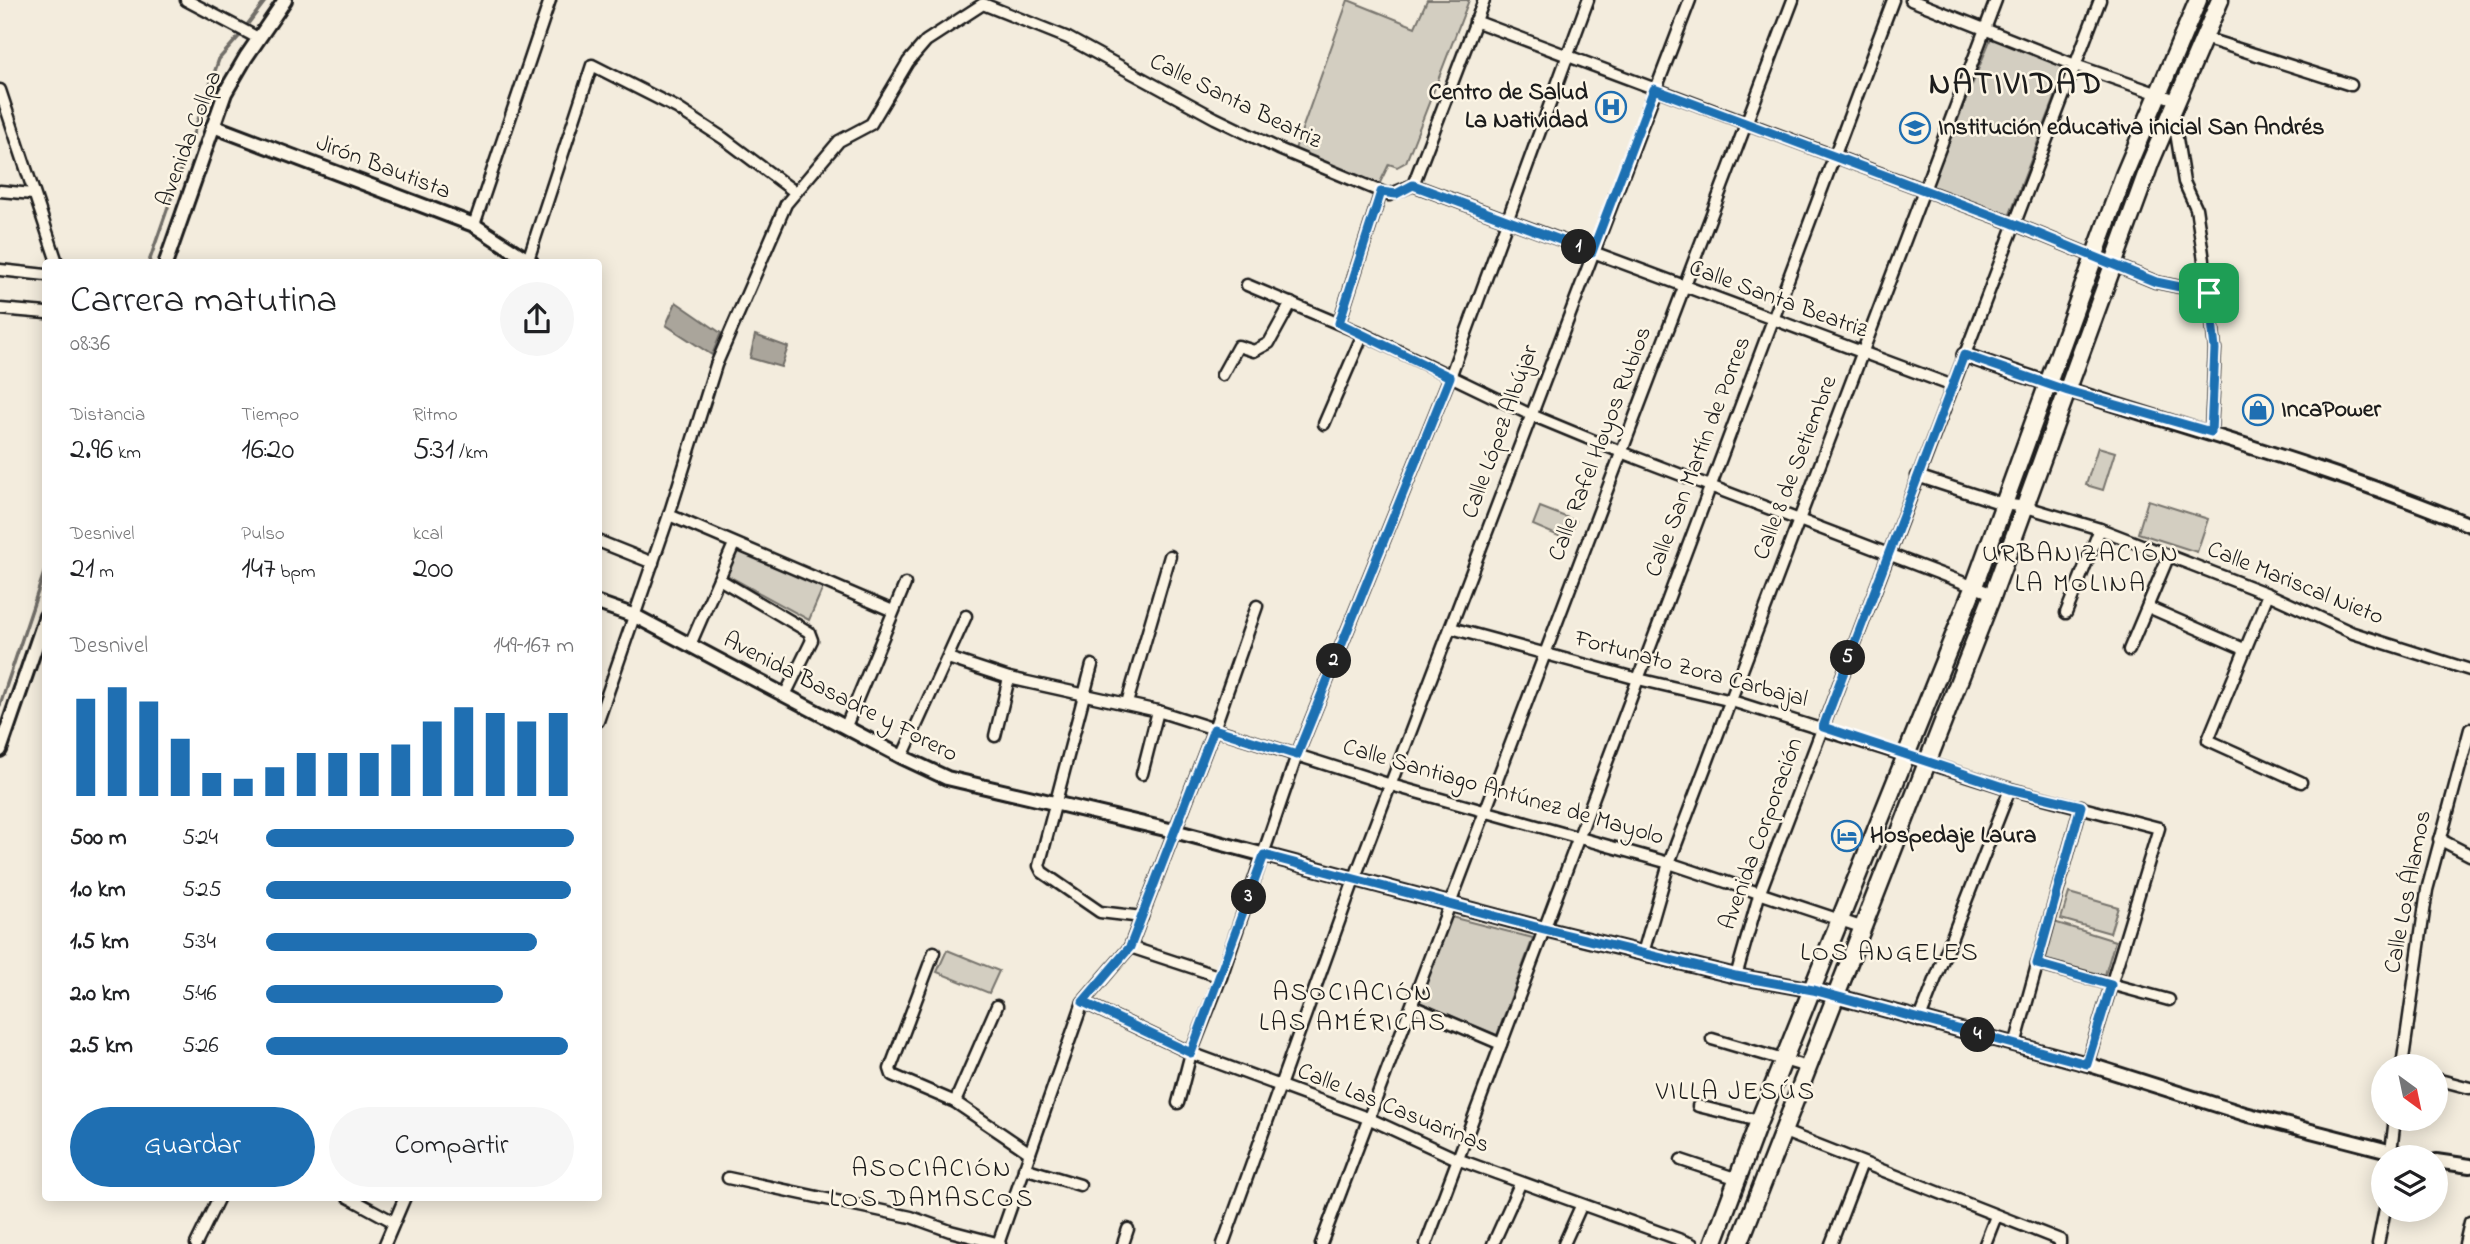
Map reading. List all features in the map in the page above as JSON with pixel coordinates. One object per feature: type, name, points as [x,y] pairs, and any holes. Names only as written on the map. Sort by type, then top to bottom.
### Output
[{"type":"highway","points":[[1713,1244],[1759,1121],[1974,586],[2124,175],[2198,0]]},
{"type":"highway","points":[[1739,1244],[1993,594],[2174,105],[2220,0]]},
{"type":"highway","points":[[1748,1153],[1771,1161]]},
{"type":"street","points":[[186,0],[258,38]]},
{"type":"street","name":"Avenida Collpa","points":[[167,259],[225,93],[285,0]]},
{"type":"street","points":[[474,225],[550,0]]},
{"type":"street","points":[[1339,323],[1381,192],[1396,194],[1413,185],[1484,0]]},
{"type":"street","points":[[1178,1103],[1191,1053],[1221,977],[1297,755],[1450,377],[1588,0]]},
{"type":"street","name":"Calle López Albújar","points":[[1223,1244],[1354,880],[1451,628],[1529,414],[1690,0]]},
{"type":"street","name":"Calle Rafel Hoyos Rubios","points":[[1321,1244],[1793,0]]},
{"type":"street","name":"Calle San Martín de Porres","points":[[1426,1244],[1893,0]]},
{"type":"street","points":[[1911,0],[2075,65],[2158,94],[2174,105],[2184,182],[2196,208],[2209,293],[2215,349],[2211,432]]},
{"type":"street","name":"Calle 8 de Setiembre","points":[[1643,953],[1669,863],[1996,0]]},
{"type":"street","name":"Avenida Corporación","points":[[1736,976],[1760,892],[1886,555],[1953,386],[2012,223],[2100,0]]},
{"type":"street","name":"Calle Santa Beatriz","points":[[795,192],[839,141],[871,124],[908,62],[926,41],[983,4],[1068,38],[1215,118],[1381,192]]},
{"type":"street","points":[[1475,21],[2012,223],[2156,282],[2209,293]]},
{"type":"street","points":[[2204,37],[2351,85]]},
{"type":"street","points":[[531,259],[592,65],[687,114],[795,192],[786,204],[716,366],[669,515],[602,710]]},
{"type":"street","points":[[0,90],[4,113],[56,259]]},
{"type":"street","name":"Jirón Bautista","points":[[213,126],[474,225],[527,259]]},
{"type":"street","name":"Calle Santa Beatriz","points":[[1413,185],[1683,288],[1953,386]]},
{"type":"street","points":[[0,191],[33,194]]},
{"type":"street","points":[[0,270],[42,275]]},
{"type":"street","points":[[1247,285],[1339,323],[1529,414],[1710,487],[1993,594]]},
{"type":"street","points":[[1222,375],[1238,346],[1254,351],[1269,343],[1292,303]]},
{"type":"street","points":[[0,309],[42,313]]},
{"type":"street","points":[[1324,424],[1363,334]]},
{"type":"street","points":[[1964,355],[2049,385],[2211,432],[2387,491],[2470,525]]},
{"type":"street","name":"Calle Mariscal Nieto","points":[[1917,476],[2003,504],[2026,507],[2100,529],[2268,594],[2353,633],[2470,670]]},
{"type":"street","points":[[669,515],[893,611]]},
{"type":"street","points":[[2066,613],[2100,529]]},
{"type":"street","points":[[602,543],[653,563]]},
{"type":"street","points":[[690,645],[734,544]]},
{"type":"street","points":[[2129,650],[2169,555]]},
{"type":"street","points":[[1126,703],[1170,556]]},
{"type":"street","points":[[719,579],[808,632],[812,640],[786,693]]},
{"type":"street","points":[[846,726],[905,584]]},
{"type":"street","points":[[2268,594],[2208,740],[2301,782]]},
{"type":"street","name":"Avenida Basadre y Forero","points":[[602,604],[635,616],[947,778],[1174,831],[1544,929],[1736,976],[1813,990],[1919,1021],[2087,1064],[2245,1114],[2371,1148]]},
{"type":"street","points":[[728,1178],[911,1217],[999,1244],[1083,1002],[1130,947],[1214,729],[1257,606]]},
{"type":"street","points":[[2148,607],[2244,649]]},
{"type":"street","points":[[902,757],[966,616]]},
{"type":"street","points":[[0,750],[42,628]]},
{"type":"street","name":"Fortunato Zora Carbajal","points":[[1451,628],[1638,679],[1732,701],[1823,727],[2010,789],[2159,828],[2111,985]]},
{"type":"street","name":"Calle Santiago Antúnez de Mayolo","points":[[948,658],[1009,678],[1158,711],[1391,785],[1485,809],[1669,863],[1861,927]]},
{"type":"street","points":[[1092,665],[1039,862],[1042,872],[1100,912],[1142,917]]},
{"type":"street","points":[[995,736],[1009,678]]},
{"type":"street","points":[[1142,774],[1158,711]]},
{"type":"street","name":"Calle Los Álamos","points":[[2404,1054],[2427,890],[2470,729]]},
{"type":"street","points":[[1919,1021],[2010,789]]},
{"type":"street","points":[[2015,1045],[2081,806]]},
{"type":"street","points":[[2439,839],[2470,855]]},
{"type":"street","points":[[1130,947],[1221,977]]},
{"type":"street","points":[[934,952],[890,1069],[892,1075],[955,1102],[1030,1153]]},
{"type":"street","points":[[2037,964],[2169,1000]]},
{"type":"street","points":[[2087,1064],[2111,985]]},
{"type":"street","name":"Calle Las Casuarinas","points":[[1083,1002],[1191,1053],[1370,1119],[1457,1159],[1692,1244]]},
{"type":"street","points":[[955,1102],[997,1006]]},
{"type":"street","points":[[1412,1006],[1501,1044]]},
{"type":"street","points":[[1712,1039],[1807,1067]]},
{"type":"street","points":[[2448,1082],[2470,1088]]},
{"type":"street","points":[[1698,1106],[1759,1121]]},
{"type":"street","points":[[1782,1131],[2060,1240],[2060,1244]]},
{"type":"street","points":[[1681,1160],[1738,1179]]},
{"type":"street","points":[[1831,1244],[1862,1163]]},
{"type":"street","points":[[2448,1163],[2470,1166]]},
{"type":"street","points":[[1024,1168],[1080,1185]]},
{"type":"street","points":[[1493,1244],[1520,1184]]},
{"type":"street","points":[[196,1244],[217,1201]]},
{"type":"street","points":[[355,1201],[394,1222]]},
{"type":"street","points":[[384,1244],[402,1201]]},
{"type":"street","points":[[1564,1244],[1581,1206]]},
{"type":"street","points":[[1985,1244],[1996,1216]]},
{"type":"street","points":[[2378,1244],[2382,1222]]},
{"type":"street","points":[[2465,1244],[2470,1222]]},
{"type":"street","points":[[1123,1244],[1128,1229]]},
{"type":"shaded area","points":[[1348,0],[1415,27],[1427,0],[1469,0],[1406,162],[1397,167],[1389,164],[1378,187],[1294,152]]},
{"type":"shaded area","points":[[1993,33],[2068,64],[2008,219],[1930,189]]},
{"type":"shaded area","points":[[676,302],[721,333],[712,355],[666,325]]},
{"type":"shaded area","points":[[755,335],[788,347],[781,367],[750,358]]},
{"type":"shaded area","points":[[2098,447],[2115,452],[2103,490],[2086,485]]},
{"type":"shaded area","points":[[2148,500],[2208,519],[2197,552],[2138,533]]},
{"type":"shaded area","points":[[1540,507],[1576,521],[1568,540],[1533,525]]},
{"type":"shaded area","points":[[736,547],[824,585],[809,620],[723,573]]},
{"type":"shaded area","points":[[2069,893],[2118,907],[2110,933],[2061,919]]},
{"type":"shaded area","points":[[1451,917],[1533,938],[1497,1035],[1419,1002]]},
{"type":"shaded area","points":[[2054,922],[2115,941],[2104,978],[2043,960]]},
{"type":"shaded area","points":[[947,950],[999,971],[989,993],[937,972]]},
{"type":"waterway","points":[[247,25],[266,0]]},
{"type":"waterway","points":[[150,259],[219,59],[242,33]]},
{"type":"waterway","points":[[0,705],[42,579]]},
{"type":"place","name":"Centro de Salud La Natividad","points":[[1611,107]]},
{"type":"place","name":"Institución educativa inicial San Andrés","points":[[1915,128]]},
{"type":"place","name":"IncaPower","points":[[2258,410]]},
{"type":"place","name":"Hospedaje Laura","points":[[1847,836]]},
{"type":"district","name":"NATIVIDAD","points":[[2016,85]]},
{"type":"district","name":"URBANIZACIÓN LA MOLINA","points":[[2081,570]]},
{"type":"district","name":"LOS ANGELES","points":[[1890,954]]},
{"type":"district","name":"ASOCIACIÓN LAS AMÉRICAS","points":[[1353,1009]]},
{"type":"district","name":"VILLA JESÚS","points":[[1736,1093]]},
{"type":"district","name":"ASOCIACIÓN LOS DAMASCOS","points":[[932,1185]]},
{"type":"route","points":[[1654,89],[2012,223],[2156,282],[2209,293],[2215,349],[2211,432],[2068,391],[1964,355],[1823,727],[2010,789],[2081,806],[2037,964],[2111,985],[2087,1064],[1919,1021],[1813,990],[1736,976],[1544,929],[1264,855],[1191,1053],[1083,1002],[1130,947],[1214,729],[1297,755],[1450,377],[1339,323],[1359,265],[1365,234],[1381,192],[1396,194],[1413,185],[1592,252],[1654,89]]}]
